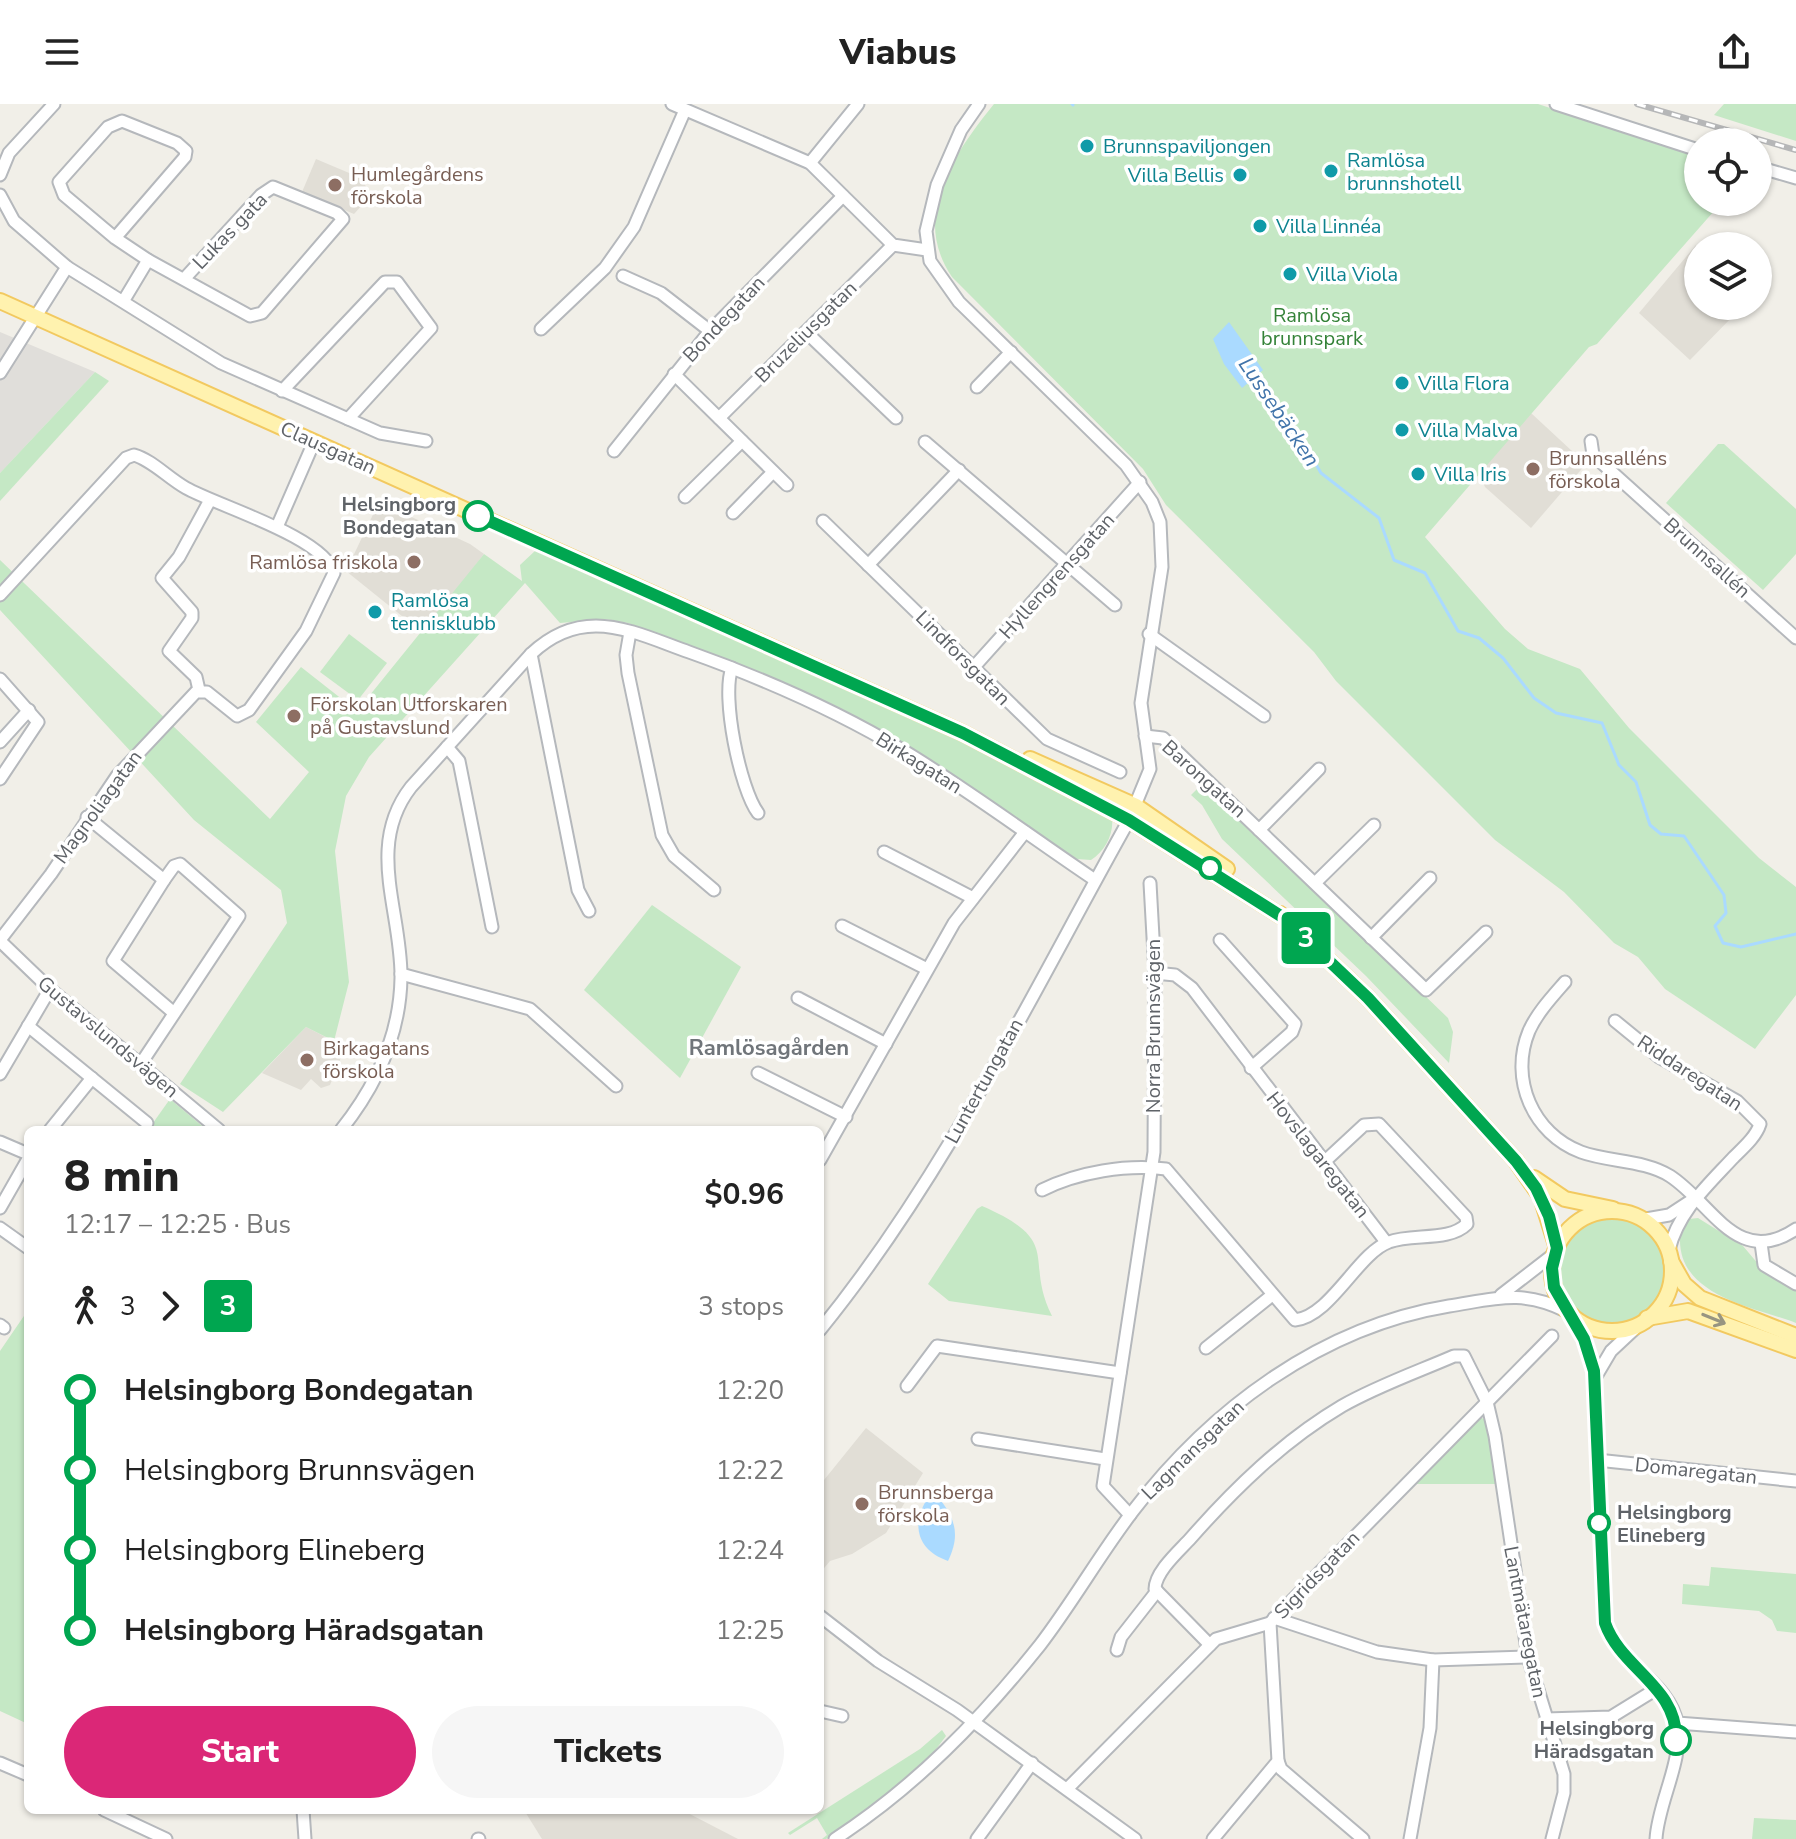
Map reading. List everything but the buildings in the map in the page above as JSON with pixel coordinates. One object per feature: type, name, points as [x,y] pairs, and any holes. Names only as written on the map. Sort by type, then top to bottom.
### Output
[{"type":"main road","name":"Clausgatan","points":[[0,301],[963,733],[1132,813],[1284,918],[1368,998],[1516,1161],[1541,1197],[1556,1251]]},
{"type":"main road","name":"Clausgatan","points":[[1516,1161],[1561,1198],[1623,1211]]},
{"type":"main road","points":[[1796,1336],[1700,1298],[1684,1284],[1658,1230],[1646,1219],[1623,1211],[1594,1216],[1578,1223],[1556,1251],[1553,1281],[1569,1313],[1588,1326],[1612,1331],[1688,1311],[1796,1350]]},
{"type":"main road","points":[[1644,1321],[1665,1295],[1669,1254]]},
{"type":"street","points":[[0,175],[9,153],[54,104]]},
{"type":"street","points":[[672,104],[810,163],[893,245],[927,250],[927,220],[941,173],[961,130],[979,104]]},
{"type":"street","points":[[705,117],[711,104]]},
{"type":"street","points":[[810,163],[858,104]]},
{"type":"street","points":[[1556,104],[1684,145]]},
{"type":"street","points":[[541,329],[605,268],[634,227],[685,110]]},
{"type":"street","name":"Lukas gata","points":[[115,238],[186,154],[177,143],[122,121],[108,127],[59,182],[64,195],[115,238],[148,260],[250,316],[262,313],[343,219],[337,213],[273,187],[261,195],[185,278]]},
{"type":"street","points":[[1772,171],[1796,178]]},
{"type":"street","points":[[0,195],[14,221],[67,267],[221,363],[393,437],[426,441]]},
{"type":"street","name":"Bondegatan","points":[[614,451],[710,331],[843,196]]},
{"type":"street","name":"Bruzeliusgatan","points":[[719,418],[893,245]]},
{"type":"street","name":"Luntertungatan","points":[[824,1325],[864,1274],[929,1179],[1132,813],[1150,769],[1141,703],[1163,550],[1156,512],[1140,482],[941,282],[927,250]]},
{"type":"street","points":[[124,300],[148,260]]},
{"type":"street","points":[[0,373],[67,267]]},
{"type":"street","points":[[623,276],[661,293],[710,331]]},
{"type":"street","points":[[282,391],[385,282],[397,282],[431,328],[348,419]]},
{"type":"street","points":[[806,332],[896,418]]},
{"type":"street","points":[[977,387],[1011,352]]},
{"type":"street","points":[[674,374],[787,485]]},
{"type":"street","points":[[685,497],[742,441]]},
{"type":"street","name":"Brunnsallén","points":[[1591,441],[1593,455],[1796,638]]},
{"type":"street","points":[[277,527],[314,442]]},
{"type":"street","points":[[925,442],[1115,605]]},
{"type":"street","points":[[0,595],[130,455],[142,457],[173,481],[210,500],[277,527],[331,565],[334,576],[331,584],[283,666],[244,714],[237,716],[207,692],[199,690],[196,677],[169,651],[192,618],[192,612],[162,578],[179,557],[210,500]]},
{"type":"street","points":[[868,565],[959,470]]},
{"type":"street","points":[[733,513],[773,472]]},
{"type":"street","name":"Hyllengrensgatan","points":[[973,668],[1140,482]]},
{"type":"street","name":"Lindforsgatan","points":[[823,521],[1047,739],[1120,772]]},
{"type":"street","name":"Birkagatan","points":[[344,1126],[380,1072],[401,974],[387,867],[388,833],[401,800],[531,654],[551,637],[579,628],[604,626],[630,632],[732,668],[886,741],[1095,880]]},
{"type":"street","points":[[630,632],[626,651],[628,673],[662,835],[674,856],[714,890]]},
{"type":"street","points":[[1149,634],[1264,716]]},
{"type":"street","points":[[531,654],[578,890],[589,911]]},
{"type":"street","points":[[732,668],[727,682],[728,703],[748,796],[758,813]]},
{"type":"street","points":[[0,679],[38,724],[0,779]]},
{"type":"street","name":"Magnoliagatan","points":[[0,941],[138,750],[199,690]]},
{"type":"street","points":[[0,742],[29,710]]},
{"type":"street","name":"Barongatan","points":[[1145,736],[1163,738],[1426,990],[1486,932]]},
{"type":"street","points":[[447,747],[459,761],[492,927]]},
{"type":"street","name":"Barongatan","points":[[1259,830],[1319,769]]},
{"type":"street","points":[[87,817],[164,880]]},
{"type":"street","points":[[1315,883],[1374,825]]},
{"type":"street","points":[[824,1153],[927,969],[973,898],[1025,832]]},
{"type":"street","points":[[884,852],[973,898]]},
{"type":"street","points":[[140,1065],[239,916],[180,864],[176,864],[164,880],[113,959],[174,1013]]},
{"type":"street","points":[[1371,938],[1430,878]]},
{"type":"street","name":"Norra Brunnsvägen","points":[[1130,1515],[1104,1491],[1105,1459],[1152,1168],[1155,973],[1150,883]]},
{"type":"street","points":[[842,926],[927,969]]},
{"type":"street","points":[[1220,940],[1295,1024],[1292,1032],[1251,1068]]},
{"type":"street","name":"Gustavslundsvägen","points":[[0,941],[50,989],[214,1126]]},
{"type":"street","name":"Hovslagaregatan","points":[[1155,973],[1175,975],[1187,983],[1386,1242]]},
{"type":"street","points":[[401,974],[530,1009],[616,1086]]},
{"type":"street","points":[[1565,982],[1531,1026],[1523,1050],[1522,1080],[1533,1111],[1546,1130],[1567,1146],[1662,1172],[1735,1234],[1761,1243],[1775,1240],[1796,1229]]},
{"type":"street","points":[[0,1074],[50,989]]},
{"type":"street","points":[[798,998],[886,1044]]},
{"type":"street","name":"Riddaregatan","points":[[1615,1021],[1659,1057],[1737,1101],[1760,1124],[1745,1146],[1695,1198],[1676,1225],[1669,1254]]},
{"type":"street","points":[[28,1026],[147,1123]]},
{"type":"street","points":[[758,1073],[846,1117]]},
{"type":"street","points":[[53,1126],[92,1078]]},
{"type":"street","points":[[1042,1190],[1063,1180],[1088,1175],[1166,1169],[1290,1318],[1307,1317],[1386,1242],[1456,1232],[1465,1227],[1467,1219],[1379,1124],[1364,1125],[1323,1163]]},
{"type":"street","points":[[0,1142],[24,1154]]},
{"type":"street","points":[[0,1208],[24,1163]]},
{"type":"street","name":"Riddaregatan","points":[[1646,1219],[1664,1217],[1695,1198]]},
{"type":"street","points":[[0,1228],[24,1245]]},
{"type":"street","points":[[1761,1243],[1764,1265],[1796,1284]]},
{"type":"street","name":"Lagmansgatan","points":[[1499,1297],[1556,1251]]},
{"type":"street","points":[[1206,1348],[1271,1296]]},
{"type":"street","name":"Lagmansgatan","points":[[835,1839],[891,1801],[973,1722],[1059,1620],[1130,1515],[1207,1432],[1263,1385],[1316,1350],[1376,1323],[1499,1297],[1530,1297],[1569,1313]]},
{"type":"street","points":[[1569,1313],[1588,1350],[1595,1379],[1605,1623],[1621,1654],[1658,1688],[1677,1723],[1675,1753],[1656,1839]]},
{"type":"street","points":[[1595,1379],[1611,1351],[1644,1321]]},
{"type":"street","name":"Sigridsgatan","points":[[1067,1789],[1210,1645],[1224,1634],[1272,1620],[1552,1336]]},
{"type":"street","points":[[907,1386],[937,1346],[1120,1373]]},
{"type":"street","name":"Lantmätaregatan","points":[[1157,1591],[1157,1579],[1237,1488],[1296,1437],[1343,1406],[1460,1355],[1468,1362],[1487,1402],[1528,1657],[1564,1774],[1564,1793],[1552,1839]]},
{"type":"street","points":[[978,1439],[1105,1459]]},
{"type":"street","name":"Domaregatan","points":[[1597,1460],[1796,1481]]},
{"type":"street","points":[[1117,1650],[1121,1637],[1157,1591],[1210,1645]]},
{"type":"street","points":[[824,1619],[878,1661],[973,1722],[1135,1839]]},
{"type":"street","points":[[1363,1839],[1281,1769],[1278,1761],[1272,1620],[1352,1646],[1433,1660],[1528,1657]]},
{"type":"street","points":[[1410,1839],[1430,1728],[1433,1660]]},
{"type":"street","points":[[1546,1719],[1611,1717],[1658,1688]]},
{"type":"street","points":[[824,1712],[842,1716]]},
{"type":"street","points":[[1677,1723],[1796,1732]]},
{"type":"street","points":[[1213,1839],[1278,1761]]},
{"type":"street","points":[[0,1763],[24,1773]]},
{"type":"street","points":[[977,1839],[1032,1763]]},
{"type":"street","points":[[113,1814],[166,1839]]},
{"type":"street","points":[[303,1814],[305,1839]]},
{"type":"shaded area","name":"Humlegårdens förskola","points":[[316,159],[361,178],[371,195],[354,214],[302,192]]},
{"type":"shaded area","points":[[1684,259],[1684,320],[1729,320],[1690,360],[1639,313]]},
{"type":"shaded area","points":[[0,332],[95,372],[0,473]]},
{"type":"shaded area","name":"Brunnsalléns förskola","points":[[1531,413],[1586,464],[1531,528],[1485,487],[1479,473]]},
{"type":"shaded area","name":"Ramlösa friskola","points":[[379,502],[470,544],[484,554],[423,633],[346,571]]},
{"type":"shaded area","name":"Birkagatans förskola","points":[[306,1027],[345,1047],[330,1085],[321,1088],[311,1079],[301,1090],[262,1073]]},
{"type":"shaded area","name":"Brunnsberga förskola","points":[[866,1428],[923,1473],[886,1533],[852,1554],[830,1561],[824,1568],[824,1480]]},
{"type":"shaded area","points":[[526,1814],[690,1814],[738,1839],[542,1839]]},
{"type":"green space","name":"Ramlösa brunnspark","points":[[994,104],[1538,104],[1684,152],[1684,216],[1710,216],[1696,232],[1684,232],[1684,245],[1597,344],[1589,347],[1425,537],[1505,629],[1528,649],[1580,669],[1629,728],[1759,858],[1796,887],[1796,995],[1755,1049],[1665,989],[1638,957],[1614,943],[1564,892],[1495,840],[1336,681],[1314,652],[1166,505],[1143,469],[952,277],[940,254],[935,231],[936,208],[942,186],[965,143]]},
{"type":"green space","points":[[1724,104],[1796,104],[1796,141],[1772,133],[1772,128],[1755,128],[1714,115]]},
{"type":"green space","points":[[95,372],[109,381],[0,501],[0,473]]},
{"type":"green space","points":[[1718,444],[1724,444],[1796,509],[1796,554],[1763,590],[1666,503]]},
{"type":"green space","points":[[536,550],[945,732],[1112,818],[1108,842],[1091,860],[1077,859],[891,737],[744,666],[628,623],[605,619],[560,623],[525,583],[369,757],[346,796],[335,851],[349,982],[334,1041],[306,1027],[223,1112],[180,1084],[287,923],[281,890],[194,820],[0,610],[0,560],[270,819],[309,772],[256,722],[301,667],[357,711],[484,554],[522,581],[520,565]]},
{"type":"green space","points":[[349,634],[387,663],[358,700],[320,672]]},
{"type":"green space","points":[[1206,784],[1448,1018],[1453,1032],[1449,1063],[1366,976],[1222,839],[1202,805],[1191,795]]},
{"type":"green space","points":[[652,905],[741,967],[680,1078],[584,990]]},
{"type":"green space","points":[[170,1099],[202,1126],[151,1126]]},
{"type":"green space","points":[[982,1206],[1008,1219],[1033,1241],[1044,1296],[1052,1316],[949,1301],[928,1284],[977,1209]]},
{"type":"green space","points":[[1612,1217],[1632,1221],[1650,1232],[1661,1250],[1665,1270],[1661,1290],[1650,1308],[1632,1319],[1612,1323],[1592,1319],[1574,1308],[1563,1290],[1559,1270],[1563,1250],[1574,1232],[1592,1221]]},
{"type":"green space","points":[[1698,1218],[1743,1246],[1765,1272],[1796,1286],[1796,1323],[1722,1296],[1691,1274],[1683,1258],[1680,1238],[1689,1219]]},
{"type":"green space","points":[[24,1316],[24,1722],[0,1711],[0,1351]]},
{"type":"green space","points":[[1480,1417],[1488,1421],[1497,1484],[1412,1484]]},
{"type":"green space","points":[[1711,1567],[1796,1574],[1796,1633],[1777,1631],[1772,1620],[1759,1611],[1682,1604],[1683,1584],[1709,1586]]},
{"type":"green space","points":[[942,1730],[946,1736],[891,1794],[826,1839],[822,1839],[827,1835],[817,1818],[790,1835],[788,1833],[818,1814],[824,1814],[824,1810],[920,1749]]},
{"type":"green space","points":[[1754,1818],[1796,1820],[1796,1839],[1752,1839]]},
{"type":"water","points":[[1229,322],[1263,370],[1242,388],[1224,364],[1213,339]]},
{"type":"water","points":[[927,1499],[942,1502],[951,1516],[955,1537],[948,1561],[929,1550],[920,1536],[919,1518]]},
{"type":"waterway","name":"Lussebäcken","points":[[1257,373],[1283,410],[1290,432],[1307,449],[1321,473],[1379,518],[1394,560],[1425,573],[1458,631],[1479,638],[1503,658],[1534,698],[1556,713],[1602,723],[1619,765],[1636,782],[1650,825],[1661,834],[1684,836],[1724,895],[1726,913],[1715,926],[1723,943],[1741,947],[1796,934]]},
{"type":"railway","points":[[1637,104],[1796,150]]},
{"type":"bus line","name":"3","points":[[478,516],[963,733],[1129,820],[1193,857],[1284,918],[1368,998],[1516,1161],[1545,1206],[1557,1248],[1552,1268],[1554,1287],[1584,1339],[1594,1371],[1600,1572],[1605,1623],[1621,1654],[1665,1697],[1677,1723],[1676,1740]]},
{"type":"place","name":"Brunnspaviljongen","points":[[1087,146]]},
{"type":"place","name":"Ramlösa brunnshotell","points":[[1331,171]]},
{"type":"place","name":"Villa Bellis","points":[[1240,175]]},
{"type":"place","name":"Humlegårdens förskola","points":[[335,185]]},
{"type":"place","name":"Villa Linnéa","points":[[1260,226]]},
{"type":"place","name":"Villa Viola","points":[[1290,274]]},
{"type":"place","name":"Villa Flora","points":[[1402,383]]},
{"type":"place","name":"Villa Malva","points":[[1402,430]]},
{"type":"place","name":"Brunnsalléns förskola","points":[[1533,469]]},
{"type":"place","name":"Villa Iris","points":[[1418,474]]},
{"type":"place","name":"Helsingborg Bondegatan","points":[[478,516]]},
{"type":"place","name":"Ramlösa friskola","points":[[414,562]]},
{"type":"place","name":"Ramlösa tennisklubb","points":[[375,612]]},
{"type":"place","name":"Förskolan Utforskaren på Gustavslund","points":[[294,716]]},
{"type":"place","name":"Birkagatans förskola","points":[[307,1060]]},
{"type":"place","name":"Brunnsberga förskola","points":[[862,1504]]},
{"type":"place","name":"Helsingborg Elineberg","points":[[1599,1523]]},
{"type":"place","name":"Helsingborg Häradsgatan","points":[[1676,1740]]},
{"type":"district","name":"Ramlösagården","points":[[769,1048]]}]
